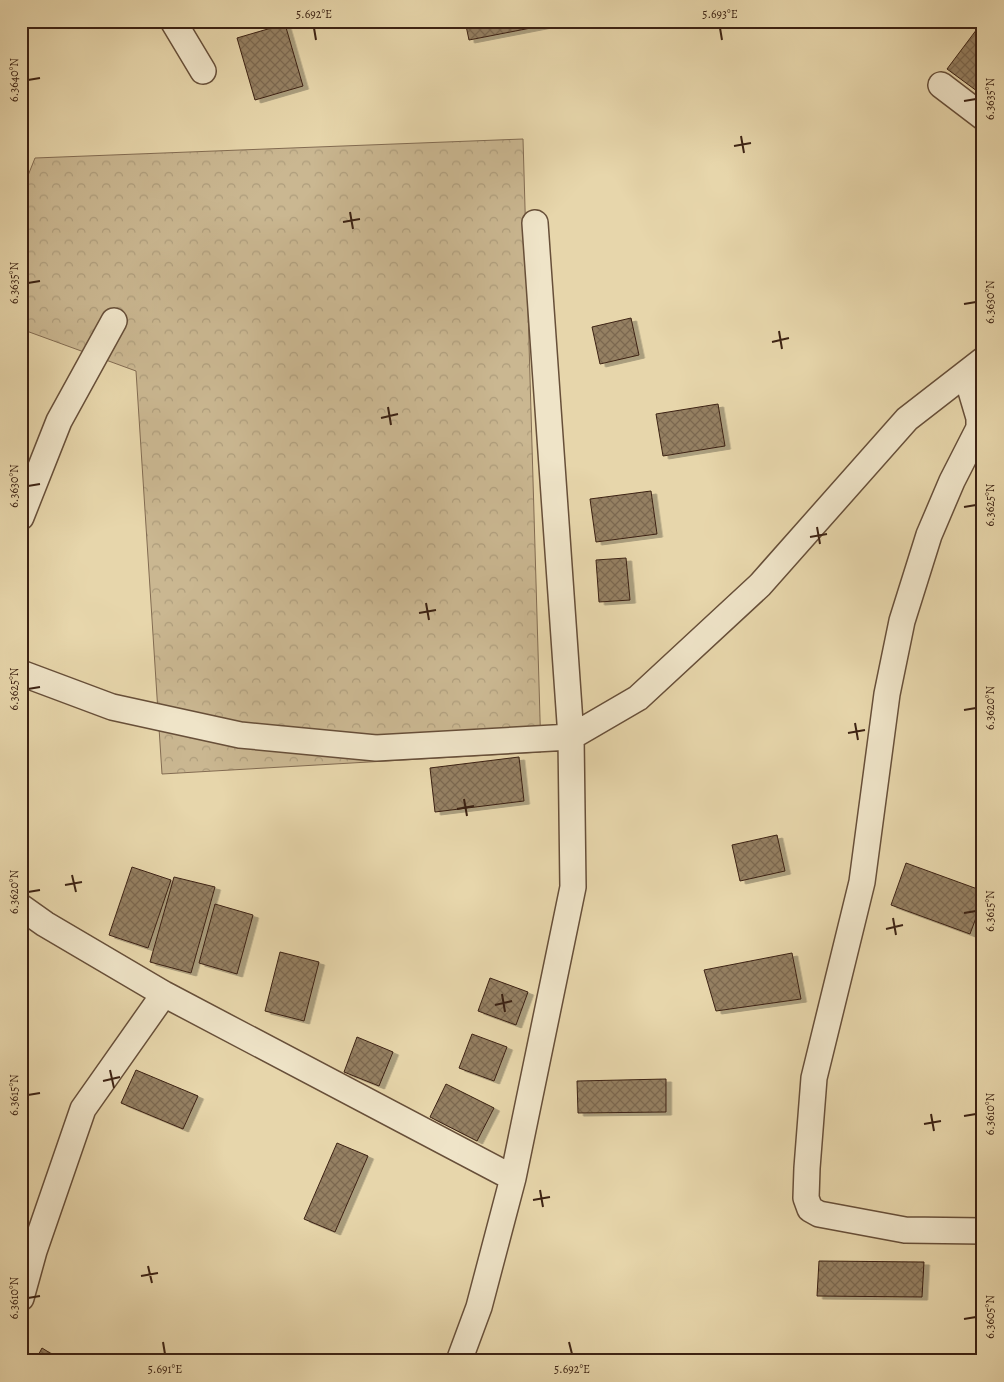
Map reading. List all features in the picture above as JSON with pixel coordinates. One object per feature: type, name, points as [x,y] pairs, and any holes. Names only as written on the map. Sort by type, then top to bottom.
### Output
[{"type":"street","points":[[173,21],[203,71]]},
{"type":"street","points":[[941,85],[983,117]]},
{"type":"street","points":[[459,1361],[479,1307],[514,1178],[573,887],[571,737],[535,223]]},
{"type":"street","points":[[21,517],[59,420],[114,321]]},
{"type":"street","points":[[21,673],[112,707],[240,735],[376,748],[571,737],[638,698],[760,585],[906,419],[974,367]]},
{"type":"street","points":[[974,367],[981,429],[952,481],[929,535],[902,620],[887,694],[862,882],[814,1078],[806,1198],[810,1209],[819,1214],[866,1223],[904,1230],[983,1231]]},
{"type":"street","points":[[21,907],[45,924],[164,994],[514,1178]]},
{"type":"street","points":[[21,1298],[34,1251],[84,1108],[164,994]]},
{"type":"green space","points":[[523,139],[541,752],[162,774],[136,371],[21,329],[21,193],[35,158]]},
{"type":"building","points":[[465,21],[567,21],[469,40]]},
{"type":"building","points":[[983,21],[983,91],[981,94],[947,69]]},
{"type":"building","points":[[285,24],[303,86],[255,100],[237,38]]},
{"type":"building","points":[[631,318],[639,355],[600,364],[592,327]]},
{"type":"building","points":[[718,404],[725,446],[663,456],[656,414]]},
{"type":"building","points":[[651,491],[657,534],[596,542],[590,499]]},
{"type":"building","points":[[626,558],[630,600],[599,602],[596,560]]},
{"type":"building","points":[[519,757],[524,801],[435,812],[430,768]]},
{"type":"building","points":[[777,835],[785,871],[740,881],[732,845]]},
{"type":"building","points":[[906,863],[983,891],[983,899],[970,934],[891,905]]},
{"type":"building","points":[[132,867],[171,880],[148,948],[109,935]]},
{"type":"building","points":[[174,877],[215,887],[191,973],[150,962]]},
{"type":"building","points":[[215,904],[253,915],[237,974],[199,963]]},
{"type":"building","points":[[280,952],[319,962],[304,1021],[265,1011]]},
{"type":"building","points":[[792,953],[801,999],[716,1011],[704,970]]},
{"type":"building","points":[[490,978],[528,992],[516,1025],[478,1011]]},
{"type":"building","points":[[472,1034],[507,1047],[494,1081],[459,1068]]},
{"type":"building","points":[[357,1037],[393,1052],[379,1086],[344,1072]]},
{"type":"building","points":[[136,1070],[198,1096],[183,1129],[121,1103]]},
{"type":"building","points":[[666,1079],[666,1112],[578,1113],[577,1081]]},
{"type":"building","points":[[446,1084],[494,1108],[477,1141],[430,1117]]},
{"type":"building","points":[[337,1143],[368,1156],[335,1232],[304,1219]]},
{"type":"building","points":[[819,1261],[924,1262],[922,1297],[817,1296]]},
{"type":"building","points":[[42,1348],[63,1361],[35,1361]]}]
